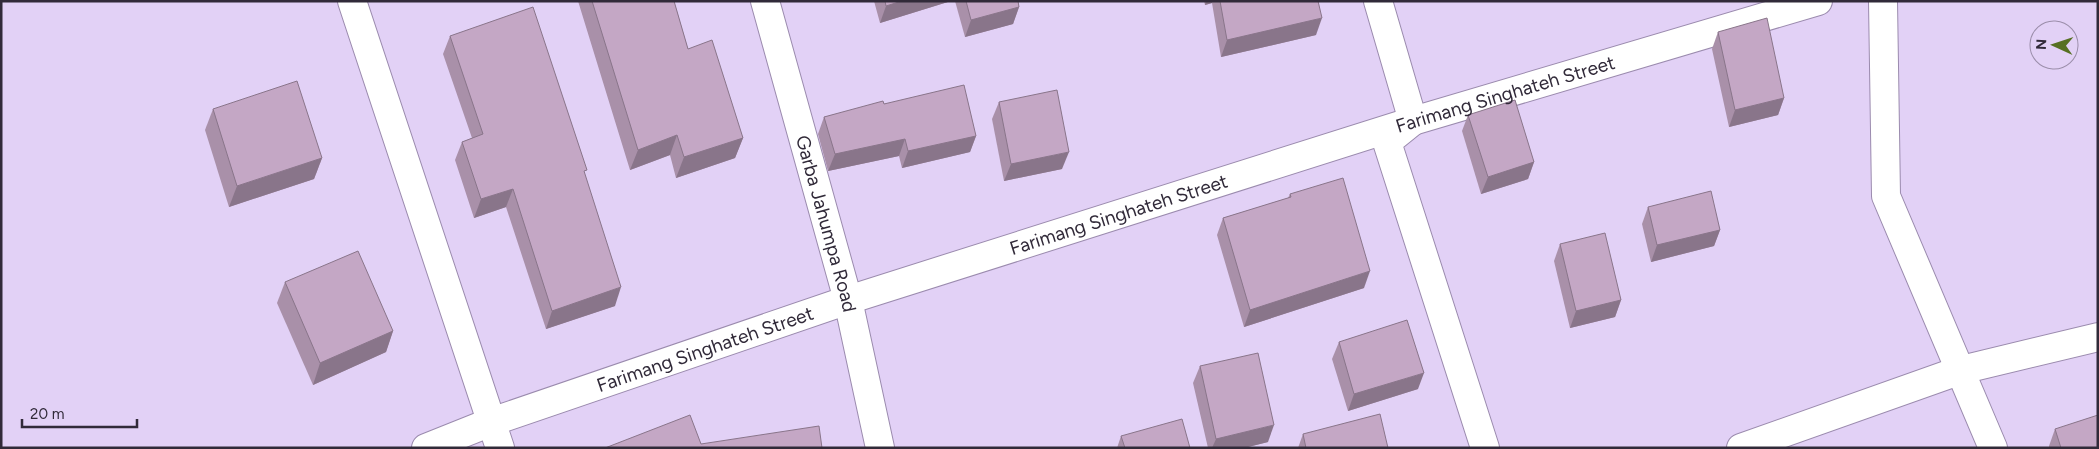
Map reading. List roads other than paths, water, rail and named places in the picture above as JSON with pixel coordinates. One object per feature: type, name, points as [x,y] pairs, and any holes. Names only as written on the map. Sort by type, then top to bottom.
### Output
[{"type":"street","points":[[352,1],[500,448]]},
{"type":"street","name":"Garba Jahumpa Road","points":[[764,1],[848,300],[880,448]]},
{"type":"street","points":[[1378,1],[1412,121],[1387,142],[1485,448]]},
{"type":"street","name":"Farimang Singhateh Street","points":[[426,448],[491,422],[848,300],[1412,121],[1818,1]]},
{"type":"street","points":[[1883,1],[1886,196],[1993,448]]},
{"type":"street","points":[[1741,448],[1961,370],[2098,337]]}]
